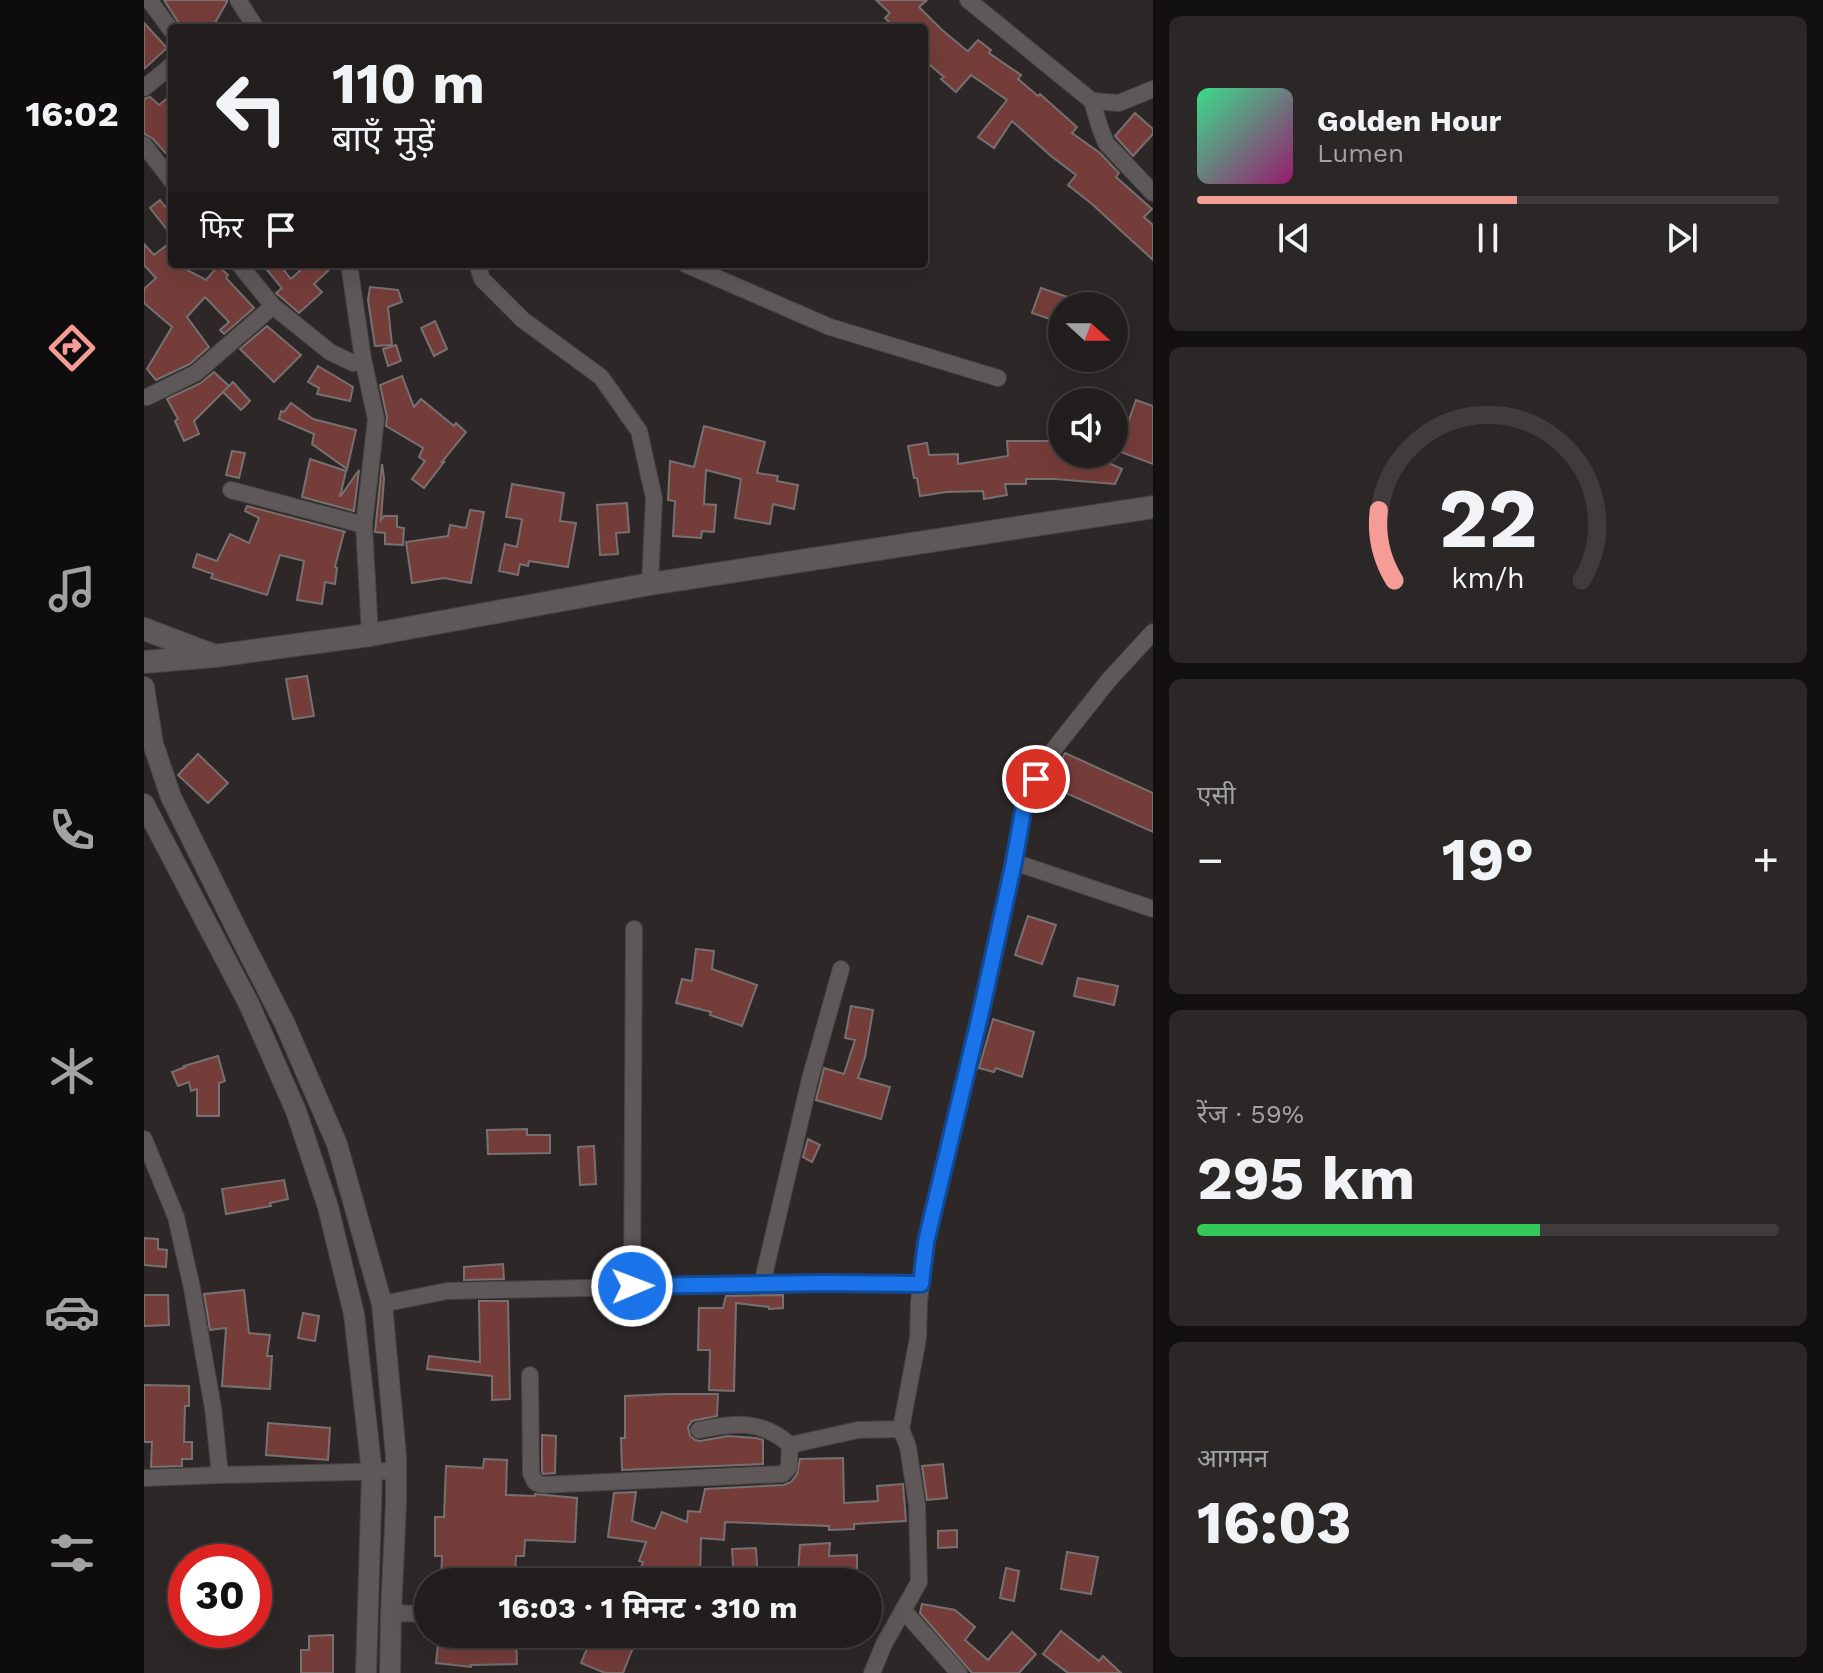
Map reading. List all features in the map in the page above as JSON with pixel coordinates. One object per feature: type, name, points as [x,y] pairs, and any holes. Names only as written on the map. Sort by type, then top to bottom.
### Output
[{"type":"main road","points":[[144,662],[215,656],[370,635],[650,584],[1153,507]]},
{"type":"main road","points":[[144,629],[215,656]]},
{"type":"street","points":[[149,0],[168,26]]},
{"type":"street","points":[[238,0],[253,24]]},
{"type":"street","points":[[968,0],[1092,101],[1106,143],[1153,193]]},
{"type":"street","points":[[144,88],[168,68]]},
{"type":"street","points":[[1092,101],[1119,103],[1150,94]]},
{"type":"street","points":[[144,145],[168,176]]},
{"type":"street","points":[[242,268],[273,306],[330,352],[353,363],[363,359]]},
{"type":"street","points":[[350,268],[363,359],[376,419],[364,525],[370,635]]},
{"type":"street","points":[[478,268],[482,279],[523,320],[601,377],[639,431],[654,498],[650,584]]},
{"type":"street","points":[[694,268],[830,327],[998,378]]},
{"type":"street","points":[[147,397],[196,373],[273,306]]},
{"type":"street","points":[[231,490],[364,525]]},
{"type":"street","points":[[872,1673],[884,1644],[919,1582],[917,1505],[908,1447],[901,1429],[918,1338],[926,1242],[980,1016],[1025,800],[1047,758],[1108,681],[1153,632]]},
{"type":"street","points":[[144,687],[153,744],[171,797],[285,1024],[337,1144],[382,1304],[396,1471],[390,1673]]},
{"type":"street","points":[[144,804],[249,1004],[296,1111],[328,1207],[354,1314],[372,1473],[366,1673]]},
{"type":"street","points":[[1014,862],[1153,909]]},
{"type":"street","points":[[632,1286],[634,929]]},
{"type":"street","points":[[762,1284],[810,1079],[841,969]]},
{"type":"street","points":[[144,1139],[176,1217],[213,1408],[220,1475]]},
{"type":"street","points":[[382,1304],[447,1291],[921,1284]]},
{"type":"street","points":[[530,1375],[531,1473],[535,1482],[541,1485],[783,1474],[789,1467],[790,1445]]},
{"type":"street","points":[[699,1430],[733,1423],[755,1426],[778,1434],[790,1445]]},
{"type":"street","points":[[790,1445],[858,1430],[901,1429]]},
{"type":"street","points":[[144,1478],[396,1471]]},
{"type":"street","points":[[903,1610],[959,1673]]},
{"type":"street","points":[[391,1613],[414,1614]]},
{"type":"building","points":[[164,0],[227,0],[214,24],[179,24]]},
{"type":"building","points":[[876,0],[927,0],[919,7],[941,29],[968,51],[978,40],[991,50],[989,53],[1021,75],[1018,79],[1077,127],[1072,133],[1100,153],[1119,173],[1116,177],[1152,209],[1144,217],[1153,225],[1153,260],[1068,185],[1076,175],[1012,121],[994,148],[978,137],[1007,100],[971,75],[956,92],[928,63],[928,24],[891,24],[885,18],[890,13]]},
{"type":"building","points":[[144,23],[167,48],[144,69]]},
{"type":"building","points":[[150,97],[159,105],[168,97],[168,156],[144,134],[144,99]]},
{"type":"building","points":[[1135,113],[1153,129],[1153,134],[1133,156],[1115,136]]},
{"type":"building","points":[[160,200],[168,210],[168,231],[150,208]]},
{"type":"building","points":[[144,244],[154,255],[168,244],[168,268],[184,268],[206,280],[216,268],[220,268],[254,308],[224,334],[220,330],[229,322],[205,297],[187,317],[209,347],[190,364],[156,380],[147,369],[172,327],[144,303],[144,289],[156,278],[144,265]]},
{"type":"building","points":[[265,268],[282,268],[291,279],[303,268],[331,268],[314,284],[322,292],[299,313],[276,293],[282,288]]},
{"type":"building","points":[[370,287],[398,290],[402,302],[388,307],[392,345],[375,346],[368,300]]},
{"type":"building","points":[[1041,288],[1053,292],[1048,292],[1048,318],[1032,313]]},
{"type":"building","points":[[435,321],[447,349],[434,356],[421,328]]},
{"type":"building","points":[[267,326],[301,355],[274,382],[240,349]]},
{"type":"building","points":[[396,345],[401,361],[388,366],[383,349]]},
{"type":"building","points":[[318,366],[353,387],[350,401],[317,394],[319,388],[308,382]]},
{"type":"building","points":[[214,372],[229,386],[194,421],[199,434],[184,441],[175,421],[178,419],[167,399],[201,383]]},
{"type":"building","points":[[402,376],[414,407],[421,399],[466,432],[424,488],[412,479],[425,461],[419,457],[423,448],[386,426],[380,385]]},
{"type":"building","points":[[233,382],[250,401],[241,410],[223,392]]},
{"type":"building","points":[[1136,400],[1153,406],[1153,464],[1128,455],[1128,423]]},
{"type":"building","points":[[291,403],[313,419],[356,430],[347,469],[312,444],[314,434],[279,419],[281,411],[284,412]]},
{"type":"building","points":[[704,426],[765,442],[757,473],[778,476],[777,481],[798,485],[794,509],[773,504],[770,524],[735,518],[741,479],[706,470],[704,504],[716,505],[714,532],[702,531],[701,538],[673,536],[675,501],[668,500],[670,461],[694,467]]},
{"type":"building","points":[[1007,441],[1048,441],[1048,468],[1122,469],[1115,484],[1026,479],[1026,484],[1005,484],[1007,495],[984,499],[983,491],[920,496],[908,446],[927,443],[929,455],[958,454],[958,464],[1008,456]]},
{"type":"building","points":[[232,451],[245,453],[239,478],[226,475]]},
{"type":"building","points":[[310,459],[346,471],[340,497],[359,470],[354,511],[302,497]]},
{"type":"building","points":[[382,464],[381,520],[384,516],[397,516],[397,527],[404,528],[403,545],[385,544],[385,533],[375,532]]},
{"type":"building","points":[[512,484],[564,493],[560,521],[576,523],[568,567],[529,561],[528,566],[520,564],[518,575],[499,571],[505,544],[517,547],[522,519],[506,517]]},
{"type":"building","points":[[627,503],[629,532],[616,533],[618,554],[600,555],[597,505]]},
{"type":"building","points":[[247,506],[346,532],[335,567],[335,584],[325,582],[322,604],[297,600],[304,561],[280,555],[267,595],[211,578],[213,574],[193,567],[197,554],[217,561],[230,534],[249,543],[259,518],[245,511]]},
{"type":"building","points":[[470,510],[484,512],[471,583],[444,578],[412,583],[406,542],[448,536],[450,525],[466,528]]},
{"type":"building","points":[[307,676],[314,716],[293,719],[286,679]]},
{"type":"building","points":[[1065,753],[1153,793],[1153,832],[1048,785]]},
{"type":"building","points":[[198,754],[228,783],[208,803],[178,775]]},
{"type":"building","points":[[1028,916],[1056,925],[1042,964],[1015,955]]},
{"type":"building","points":[[696,949],[714,951],[712,969],[757,985],[742,1026],[710,1015],[711,1012],[676,1003],[682,979],[692,981]]},
{"type":"building","points":[[1078,978],[1118,986],[1114,1005],[1074,996]]},
{"type":"building","points":[[851,1006],[873,1010],[858,1078],[890,1087],[881,1119],[816,1100],[824,1068],[844,1074],[855,1040],[845,1038]]},
{"type":"building","points":[[993,1019],[1034,1032],[1022,1077],[996,1068],[994,1072],[979,1068]]},
{"type":"building","points":[[218,1056],[225,1081],[219,1083],[219,1116],[197,1116],[197,1089],[191,1091],[189,1082],[178,1086],[172,1072]]},
{"type":"building","points":[[527,1129],[527,1135],[550,1135],[550,1153],[488,1154],[487,1130]]},
{"type":"building","points":[[808,1139],[820,1145],[812,1162],[803,1157]]},
{"type":"building","points":[[594,1146],[596,1184],[580,1185],[578,1147]]},
{"type":"building","points":[[284,1180],[288,1199],[270,1203],[271,1206],[226,1214],[222,1189]]},
{"type":"building","points":[[144,1238],[158,1239],[158,1249],[167,1250],[166,1267],[144,1265]]},
{"type":"building","points":[[503,1264],[504,1279],[464,1280],[464,1267]]},
{"type":"building","points":[[244,1290],[249,1333],[270,1335],[267,1356],[272,1356],[270,1389],[222,1386],[226,1328],[210,1330],[204,1294]]},
{"type":"building","points":[[144,1295],[168,1295],[169,1325],[144,1326]]},
{"type":"building","points":[[783,1295],[783,1308],[769,1309],[736,1303],[734,1391],[709,1390],[710,1350],[698,1350],[699,1308],[723,1308],[726,1296]]},
{"type":"building","points":[[479,1301],[508,1301],[510,1399],[492,1400],[492,1376],[427,1369],[429,1356],[480,1362]]},
{"type":"building","points":[[303,1313],[319,1316],[315,1341],[298,1338]]},
{"type":"building","points":[[144,1385],[189,1386],[184,1442],[192,1442],[192,1459],[182,1459],[182,1466],[151,1467],[152,1442],[144,1442]]},
{"type":"building","points":[[718,1394],[717,1416],[692,1421],[688,1427],[690,1436],[700,1441],[728,1436],[763,1440],[763,1464],[622,1470],[625,1396]]},
{"type":"building","points":[[268,1423],[330,1428],[328,1460],[266,1455]]},
{"type":"building","points":[[542,1435],[556,1436],[555,1473],[543,1474]]},
{"type":"building","points":[[843,1458],[844,1503],[878,1501],[877,1486],[903,1484],[906,1521],[854,1524],[854,1529],[829,1530],[829,1526],[725,1522],[724,1540],[701,1538],[700,1568],[641,1568],[643,1562],[639,1561],[646,1542],[608,1537],[614,1493],[636,1492],[632,1521],[655,1529],[662,1512],[687,1522],[688,1511],[700,1512],[705,1489],[784,1485],[791,1482],[797,1474],[800,1459]]},
{"type":"building","points":[[484,1459],[507,1460],[506,1495],[577,1498],[575,1542],[525,1540],[524,1556],[516,1556],[516,1568],[442,1568],[442,1556],[435,1556],[435,1517],[444,1517],[446,1466],[483,1468]]},
{"type":"building","points":[[943,1464],[947,1498],[927,1500],[922,1466]]},
{"type":"building","points":[[957,1530],[957,1547],[938,1548],[938,1531]]},
{"type":"building","points":[[830,1543],[829,1556],[857,1555],[857,1568],[798,1568],[800,1545]]},
{"type":"building","points":[[756,1548],[757,1568],[733,1568],[732,1549]]},
{"type":"building","points":[[1067,1552],[1098,1557],[1091,1594],[1061,1589]]},
{"type":"building","points":[[1006,1568],[1019,1571],[1014,1601],[1000,1598]]},
{"type":"building","points":[[922,1604],[955,1610],[975,1627],[965,1640],[988,1660],[1012,1632],[1036,1654],[1019,1673],[972,1673],[920,1613]]},
{"type":"building","points":[[1061,1631],[1099,1661],[1103,1656],[1121,1673],[1068,1673],[1043,1654]]},
{"type":"building","points":[[333,1635],[333,1673],[301,1673],[301,1650],[309,1650],[309,1636]]},
{"type":"building","points":[[438,1648],[516,1648],[517,1664],[471,1667],[436,1663]]},
{"type":"building","points":[[587,1648],[633,1648],[623,1673],[605,1673],[581,1663]]},
{"type":"route","points":[[632,1286],[921,1284],[926,1242],[980,1016],[1025,800],[1036,779]]}]
